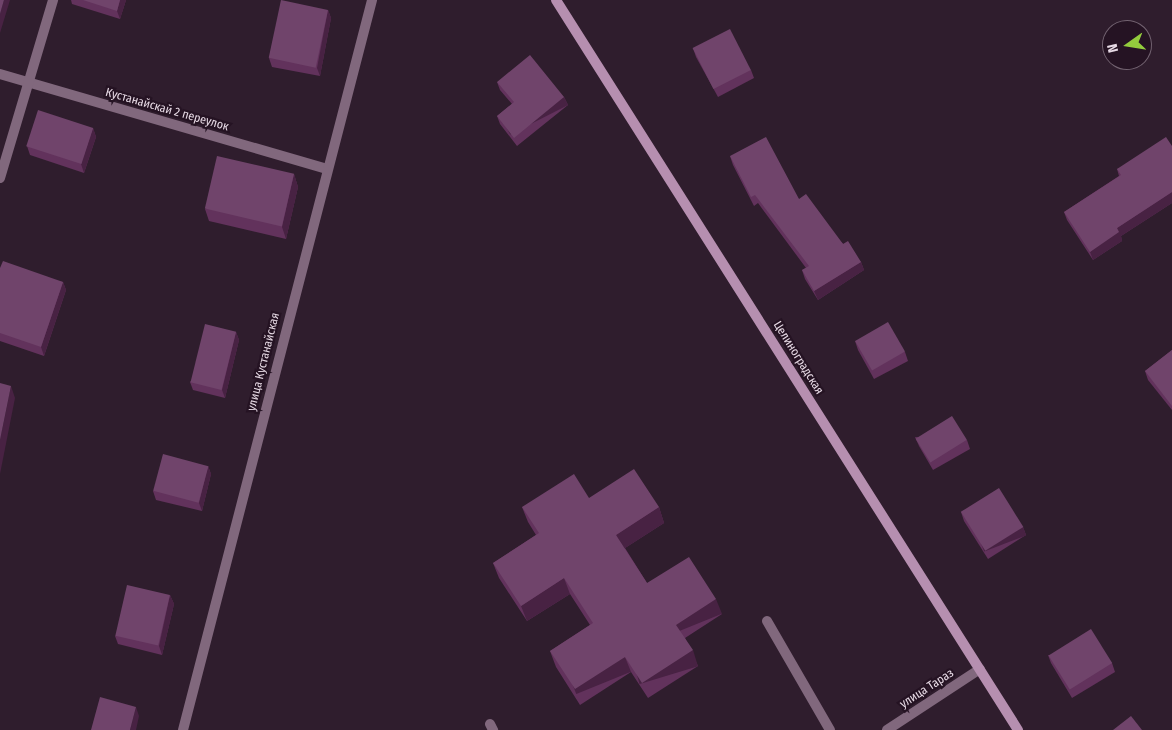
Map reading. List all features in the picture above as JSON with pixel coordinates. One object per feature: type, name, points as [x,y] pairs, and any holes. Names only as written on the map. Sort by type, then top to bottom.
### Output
[{"type":"street","points":[[0,178],[53,0]]},
{"type":"street","name":"улица Кустанайская","points":[[182,730],[372,0]]},
{"type":"street","name":"Целиноградская","points":[[556,0],[1018,730]]},
{"type":"street","name":"Кустанайскай 2 переулок","points":[[0,74],[327,169]]},
{"type":"street","points":[[767,621],[830,730]]},
{"type":"street","name":"улица Тараз","points":[[887,730],[980,670]]},
{"type":"building","points":[[0,0],[4,0],[0,14]]},
{"type":"building","points":[[83,0],[120,0],[117,11]]},
{"type":"building","points":[[281,0],[328,10],[316,68],[269,58]]},
{"type":"building","points":[[730,29],[751,70],[713,89],[693,48]]},
{"type":"building","points":[[530,55],[564,97],[514,138],[497,116],[514,102],[497,82]]},
{"type":"building","points":[[38,110],[93,128],[81,164],[26,146]]},
{"type":"building","points":[[766,137],[799,199],[806,194],[843,244],[848,241],[861,262],[814,291],[802,270],[809,266],[755,195],[751,197],[730,156]]},
{"type":"building","points":[[1166,137],[1172,146],[1172,192],[1117,228],[1119,232],[1090,252],[1064,212],[1121,175],[1117,169]]},
{"type":"building","points":[[217,156],[294,174],[282,226],[205,209]]},
{"type":"building","points":[[3,261],[63,282],[41,347],[0,333],[0,268]]},
{"type":"building","points":[[888,322],[905,351],[872,370],[855,341]]},
{"type":"building","points":[[205,324],[236,332],[222,390],[190,382]]},
{"type":"building","points":[[1172,350],[1172,406],[1145,371]]},
{"type":"building","points":[[0,383],[11,386],[0,440]]},
{"type":"building","points":[[952,416],[967,440],[930,463],[916,439]]},
{"type":"building","points":[[163,454],[208,466],[199,503],[153,491]]},
{"type":"building","points":[[634,469],[659,507],[616,535],[647,583],[689,557],[716,599],[676,625],[693,650],[642,683],[625,657],[575,689],[550,651],[593,623],[564,578],[521,606],[493,563],[539,533],[522,507],[574,474],[589,498]]},
{"type":"building","points":[[999,488],[1023,527],[985,551],[961,512]]},
{"type":"building","points":[[127,585],[170,595],[158,646],[115,636]]},
{"type":"building","points":[[1091,629],[1112,663],[1070,689],[1049,655]]},
{"type":"building","points":[[100,697],[136,707],[130,730],[91,730]]},
{"type":"building","points":[[1131,716],[1142,730],[1113,730]]}]
